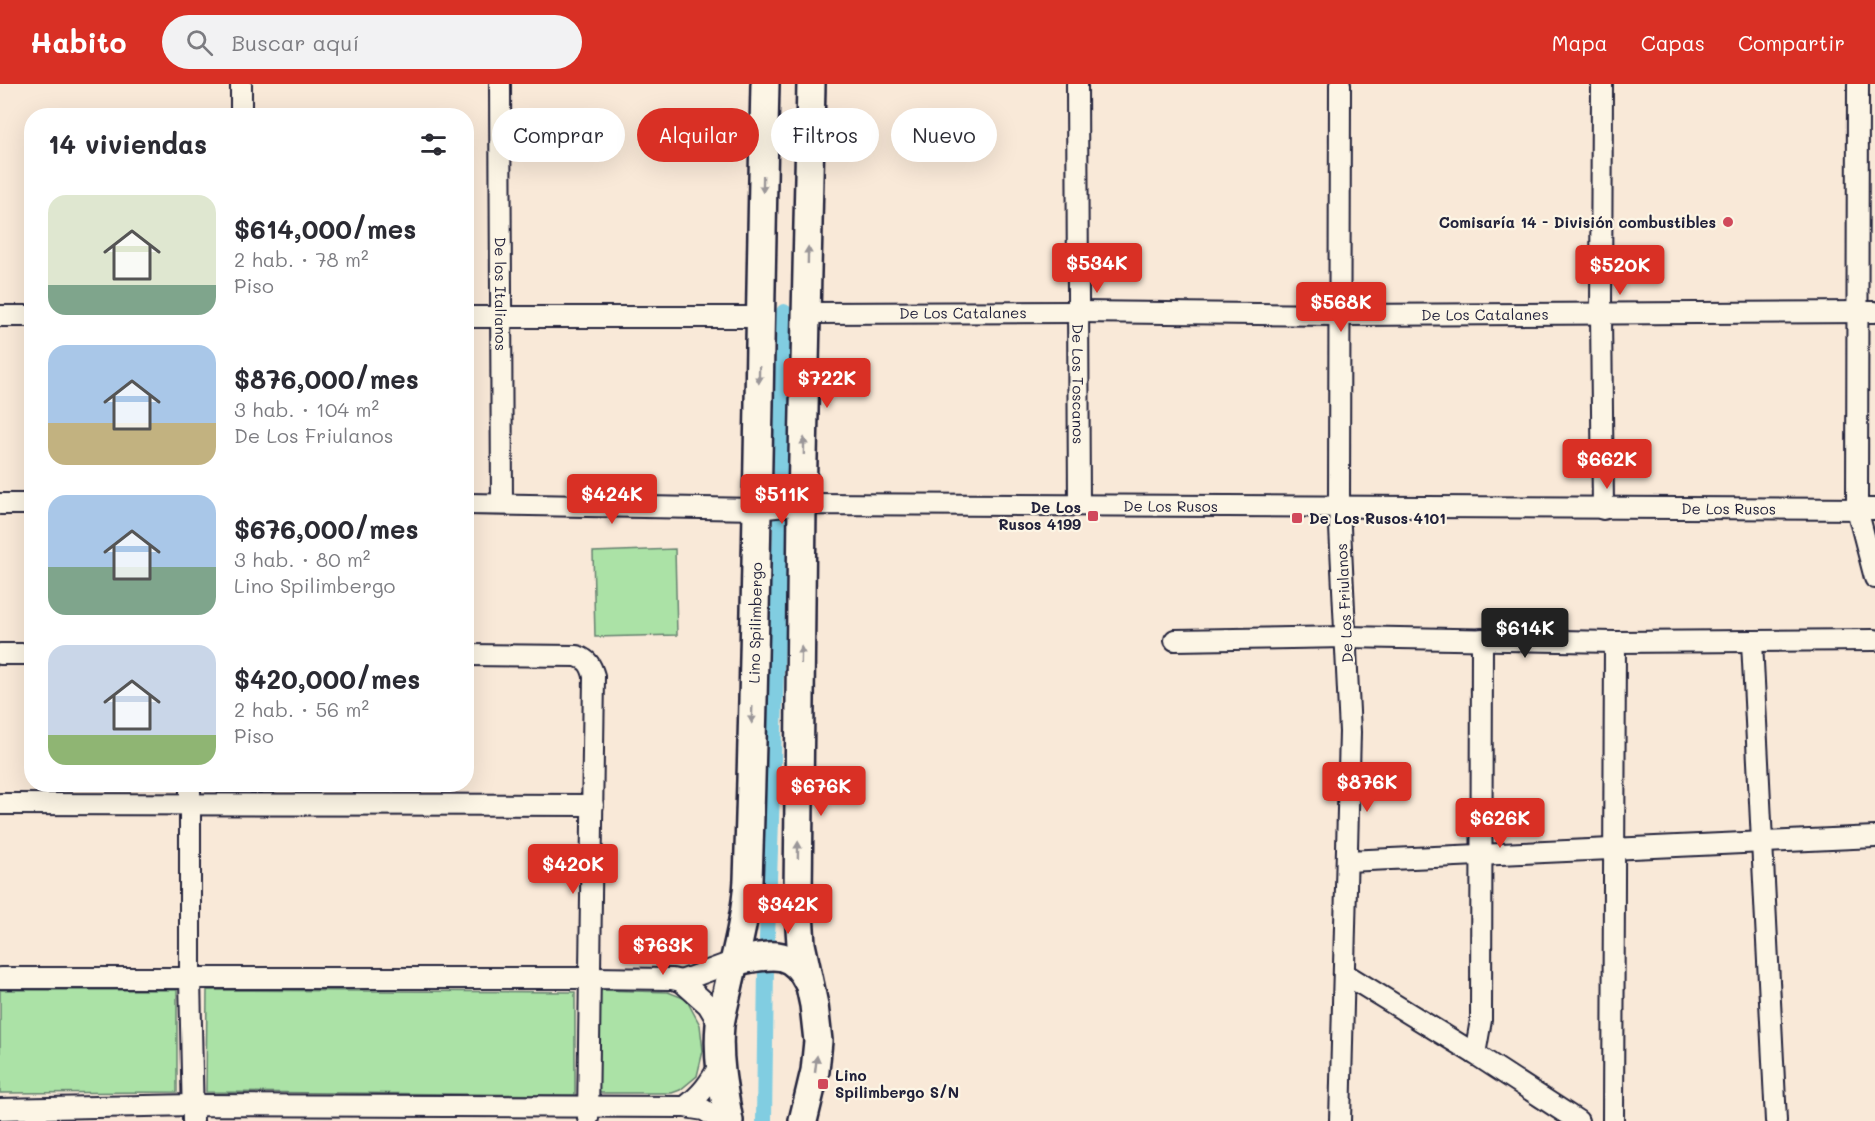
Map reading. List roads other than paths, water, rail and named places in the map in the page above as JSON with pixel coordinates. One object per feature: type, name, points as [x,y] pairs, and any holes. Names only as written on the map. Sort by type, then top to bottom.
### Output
[{"type":"main road","name":"Lino Spilimbergo","points":[[729,1121],[720,1064],[720,1025],[745,914],[747,889],[758,509],[765,84]]},
{"type":"main road","points":[[802,1119],[813,1086],[817,1056],[816,1022],[801,944],[798,897],[802,504],[811,84]]},
{"type":"main road","points":[[735,961],[764,955],[780,956],[797,965],[808,982]]},
{"type":"street","points":[[240,84],[241,108]]},
{"type":"street","name":"De los Italianos","points":[[500,84],[502,504]]},
{"type":"street","name":"De Los Toscanos","points":[[1077,84],[1079,505]]},
{"type":"street","name":"De Los Friulanos","points":[[1340,84],[1339,507],[1350,732],[1340,1121]]},
{"type":"street","points":[[1602,84],[1603,509]]},
{"type":"street","points":[[1858,84],[1867,312],[1866,509],[1875,578]]},
{"type":"street","name":"De Los Catalanes","points":[[807,313],[1078,312],[1339,315],[1867,312]]},
{"type":"street","points":[[0,316],[24,316]]},
{"type":"street","points":[[474,316],[760,317]]},
{"type":"street","points":[[0,504],[24,504]]},
{"type":"street","name":"De Los Rusos","points":[[474,504],[758,509],[802,504],[1866,509]]},
{"type":"street","points":[[1175,640],[1346,637],[1614,642],[1875,640]]},
{"type":"street","points":[[1475,1054],[1481,1020],[1482,639]]},
{"type":"street","points":[[1612,1121],[1614,642]]},
{"type":"street","points":[[1752,642],[1776,1121]]},
{"type":"street","points":[[0,654],[24,654]]},
{"type":"street","points":[[474,655],[577,656],[586,660],[594,676],[588,1114]]},
{"type":"street","points":[[190,792],[193,1113]]},
{"type":"street","points":[[0,804],[593,805]]},
{"type":"street","points":[[1347,861],[1875,837]]},
{"type":"street","points":[[681,981],[735,961]]},
{"type":"street","points":[[1344,974],[1475,1054],[1578,1121]]},
{"type":"street","points":[[0,978],[672,979],[681,981],[708,1005],[720,1025]]},
{"type":"street","points":[[685,1107],[709,1085],[720,1064]]},
{"type":"street","points":[[0,1109],[193,1113],[588,1114],[685,1107],[704,1110],[721,1121]]},
{"type":"waterway","points":[[781,493],[784,312]]},
{"type":"waterway","points":[[767,939],[781,521]]},
{"type":"waterway","points":[[764,1121],[766,967]]},
{"type":"place","name":"Comisaría 14 - División combustibles","points":[[1728,222]]},
{"type":"place","name":"De Los Rusos 4199","points":[[1093,516]]},
{"type":"place","name":"De Los Rusos 4101","points":[[1297,518]]},
{"type":"place","name":"Lino Spilimbergo S/N","points":[[823,1084]]}]
